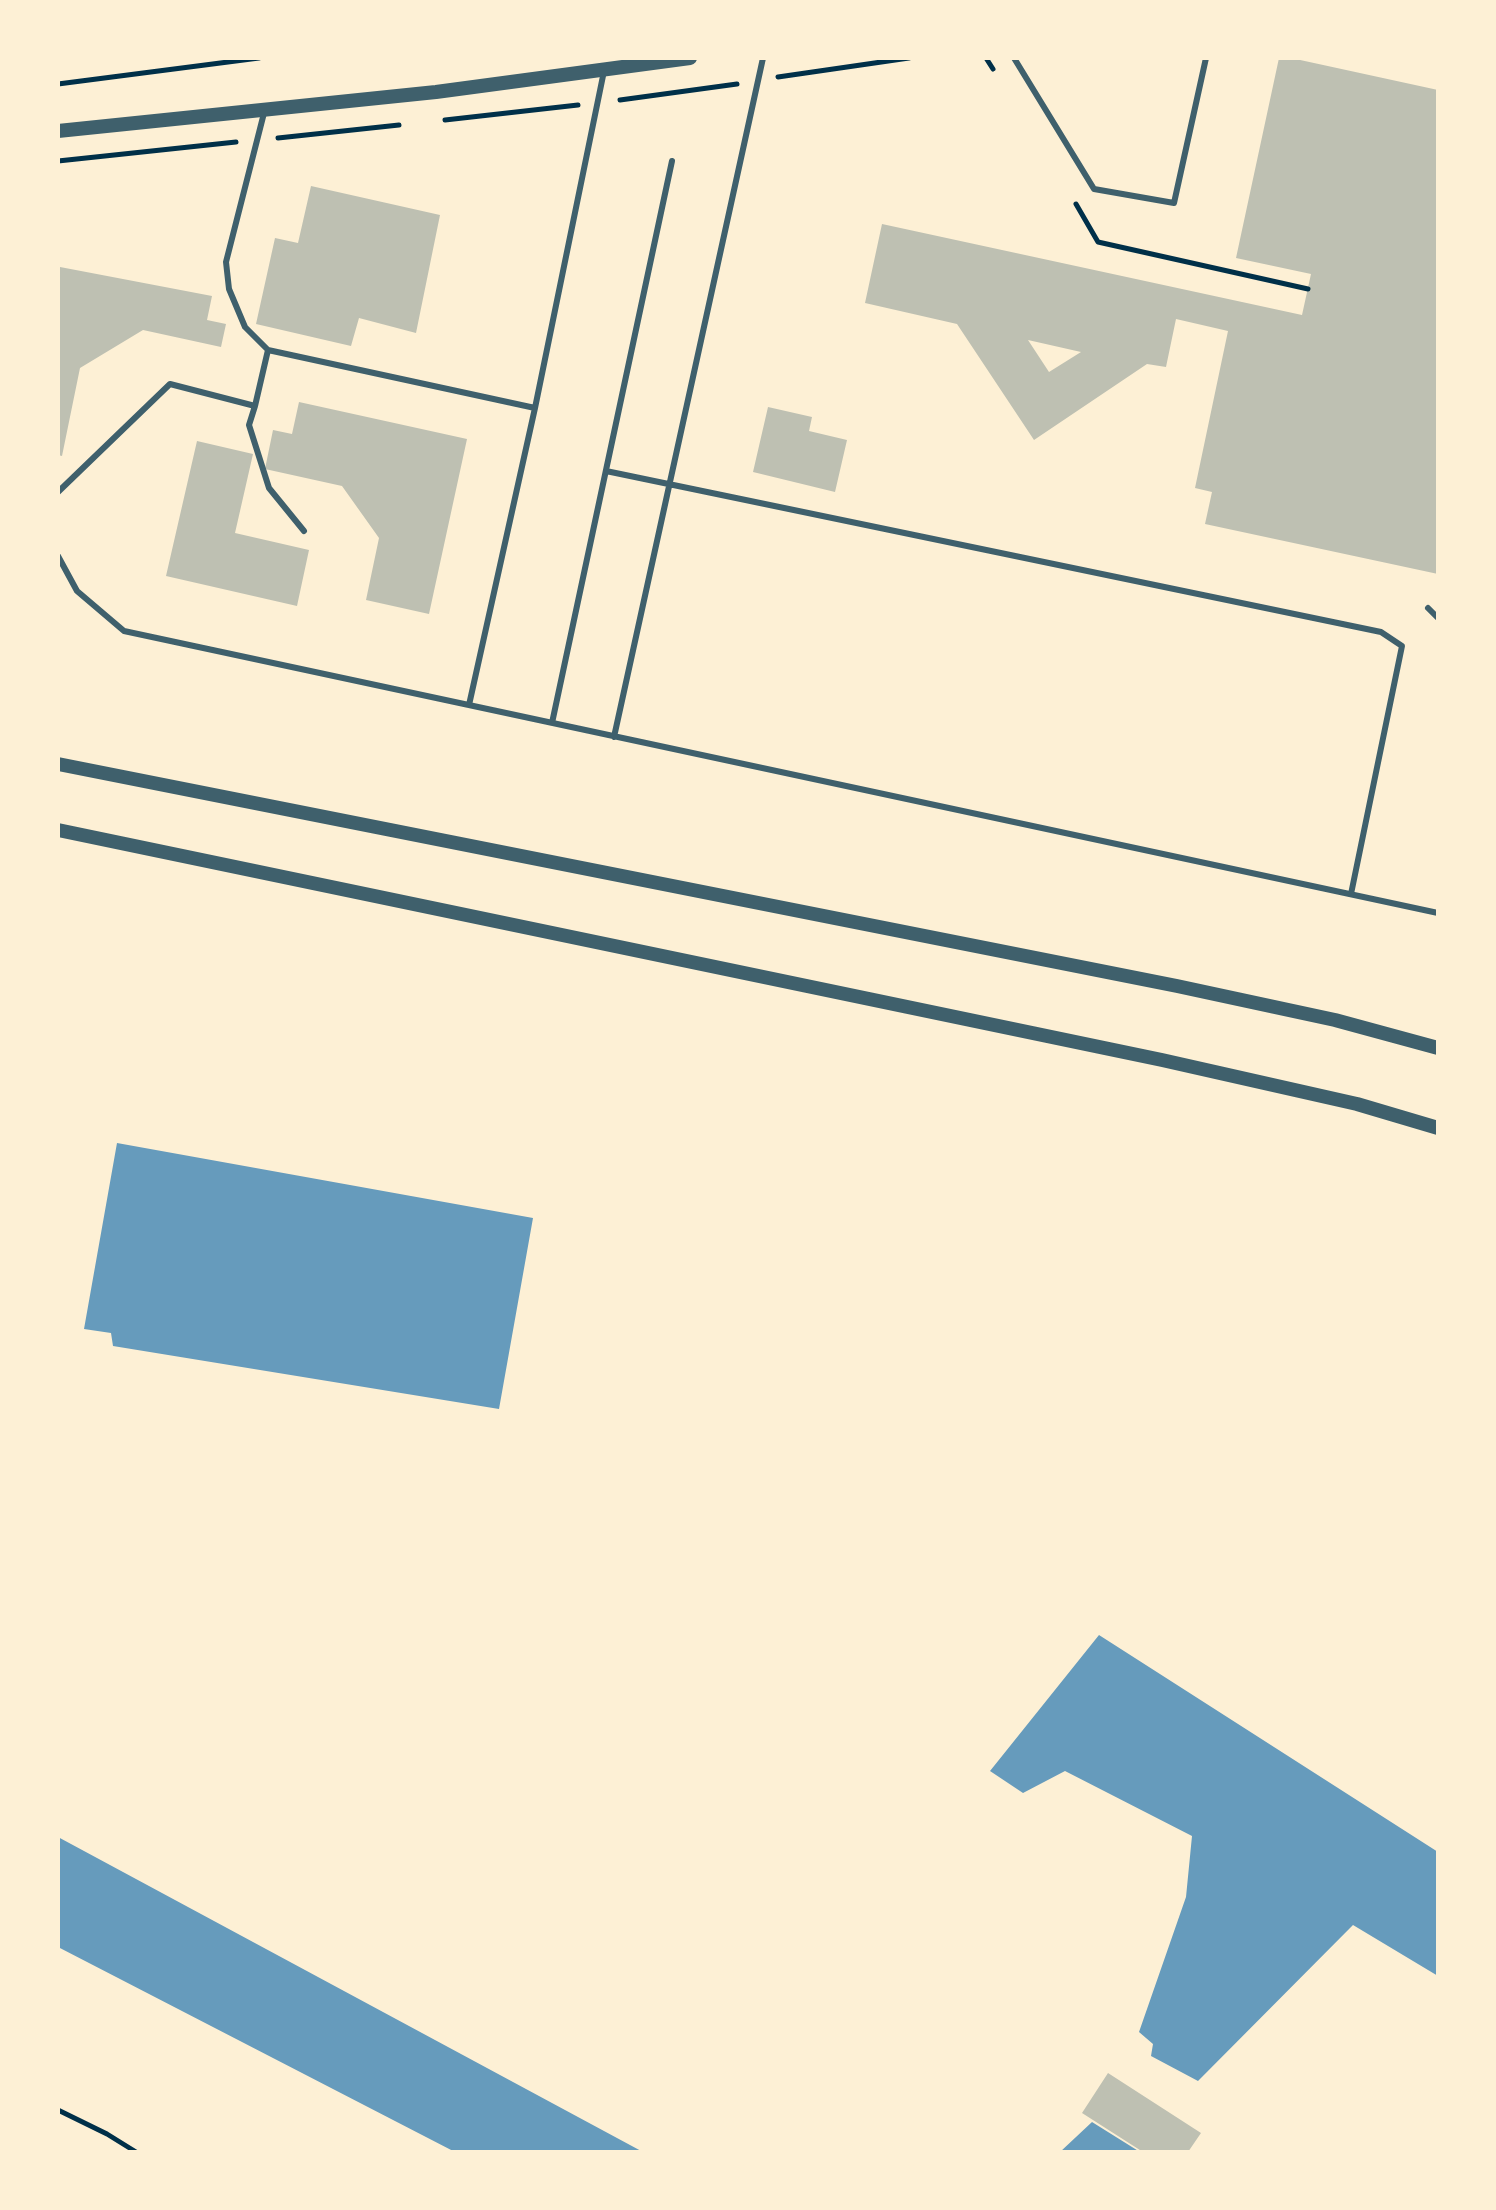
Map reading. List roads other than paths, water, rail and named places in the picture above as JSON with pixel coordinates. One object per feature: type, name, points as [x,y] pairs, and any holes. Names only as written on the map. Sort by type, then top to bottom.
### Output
[{"type":"street","points":[[58,131],[436,92],[690,58]]},
{"type":"street","points":[[58,764],[1177,986],[1335,1020],[1438,1048]]},
{"type":"street","points":[[58,830],[1162,1060],[1357,1104],[1438,1128]]},
{"type":"lane","points":[[614,737],[763,58]]},
{"type":"lane","points":[[1014,58],[1094,189],[1174,203],[1206,58]]},
{"type":"lane","points":[[469,705],[605,70]]},
{"type":"lane","points":[[264,110],[226,262],[229,289],[245,327],[268,350],[535,408]]},
{"type":"lane","points":[[552,723],[672,161]]},
{"type":"lane","points":[[268,350],[249,425],[269,488],[304,531]]},
{"type":"lane","points":[[58,492],[170,384],[255,406]]},
{"type":"lane","points":[[606,471],[1381,632],[1402,646],[1351,894]]},
{"type":"lane","points":[[58,556],[77,591],[124,631],[1438,913]]},
{"type":"lane","points":[[1428,608],[1438,618]]},
{"type":"water","points":[[117,1143],[533,1218],[499,1409],[113,1346],[111,1333],[84,1329]]},
{"type":"water","points":[[1099,1635],[1438,1852],[1438,1976],[1353,1925],[1198,2081],[1151,2056],[1153,2044],[1139,2032],[1186,1897],[1192,1836],[1065,1771],[1023,1793],[990,1771]]},
{"type":"water","points":[[58,1837],[643,2152],[455,2152],[58,1947]]},
{"type":"water","points":[[1092,2122],[1140,2152],[1060,2152]]}]
